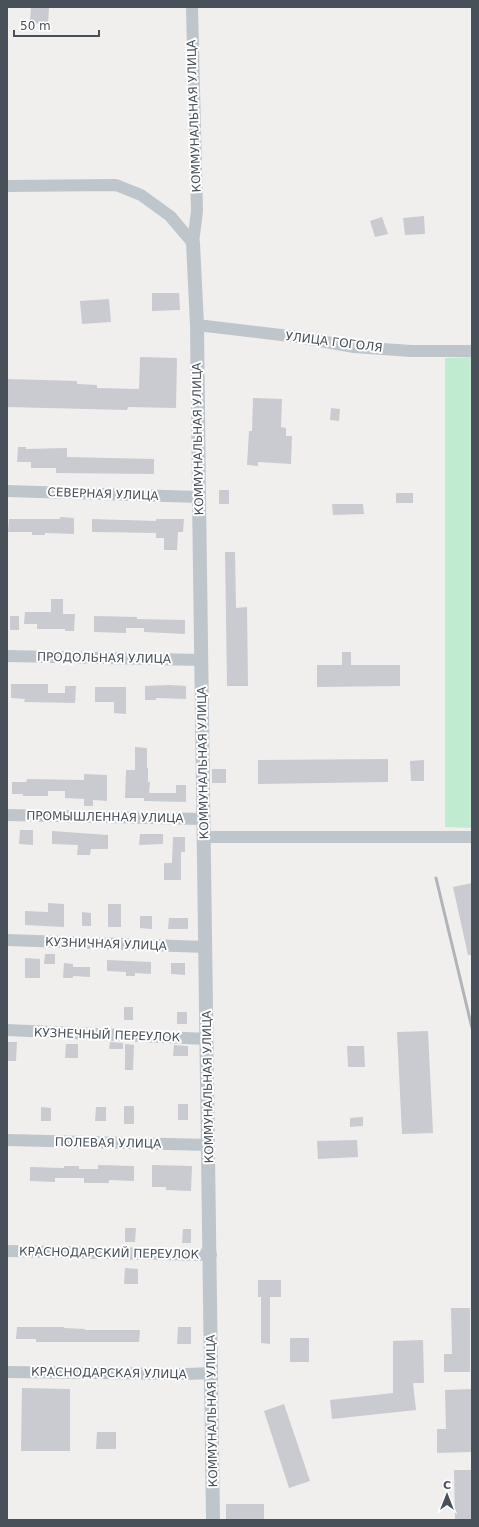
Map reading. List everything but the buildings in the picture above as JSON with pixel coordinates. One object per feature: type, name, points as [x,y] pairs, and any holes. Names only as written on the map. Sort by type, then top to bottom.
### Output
[{"type":"street","name":"КОММУНАЛЬНАЯ УЛИЦА","points":[[192,7],[197,211],[193,243],[198,325],[213,1520]]},
{"type":"street","points":[[7,186],[116,185],[141,195],[153,203],[170,216],[193,243]]},
{"type":"street","name":"УЛИЦА ГОГОЛЯ","points":[[198,325],[298,337],[354,347],[411,351],[472,351]]},
{"type":"street","name":"СЕВЕРНАЯ УЛИЦА","points":[[7,491],[199,497]]},
{"type":"street","name":"ПРОДОЛЬНАЯ УЛИЦА","points":[[7,656],[202,660]]},
{"type":"street","name":"ПРОМЫШЛЕННАЯ УЛИЦА","points":[[7,814],[204,819]]},
{"type":"street","points":[[204,837],[472,837]]},
{"type":"street","name":"КУЗНИЧНАЯ УЛИЦА","points":[[7,940],[206,947]]},
{"type":"street","name":"КУЗНЕЧНЫЙ ПЕРЕУЛОК","points":[[7,1030],[207,1039]]},
{"type":"street","name":"ПОЛЕВАЯ УЛИЦА","points":[[7,1140],[208,1145]]},
{"type":"street","name":"КРАСНОДАРСКИЙ ПЕРЕУЛОК","points":[[7,1251],[210,1254]]},
{"type":"street","name":"КРАСНОДАРСКАЯ УЛИЦА","points":[[7,1372],[212,1373]]},
{"type":"green space","points":[[472,357],[472,828],[445,827],[445,358]]},
{"type":"railway","points":[[436,878],[472,1028]]}]
